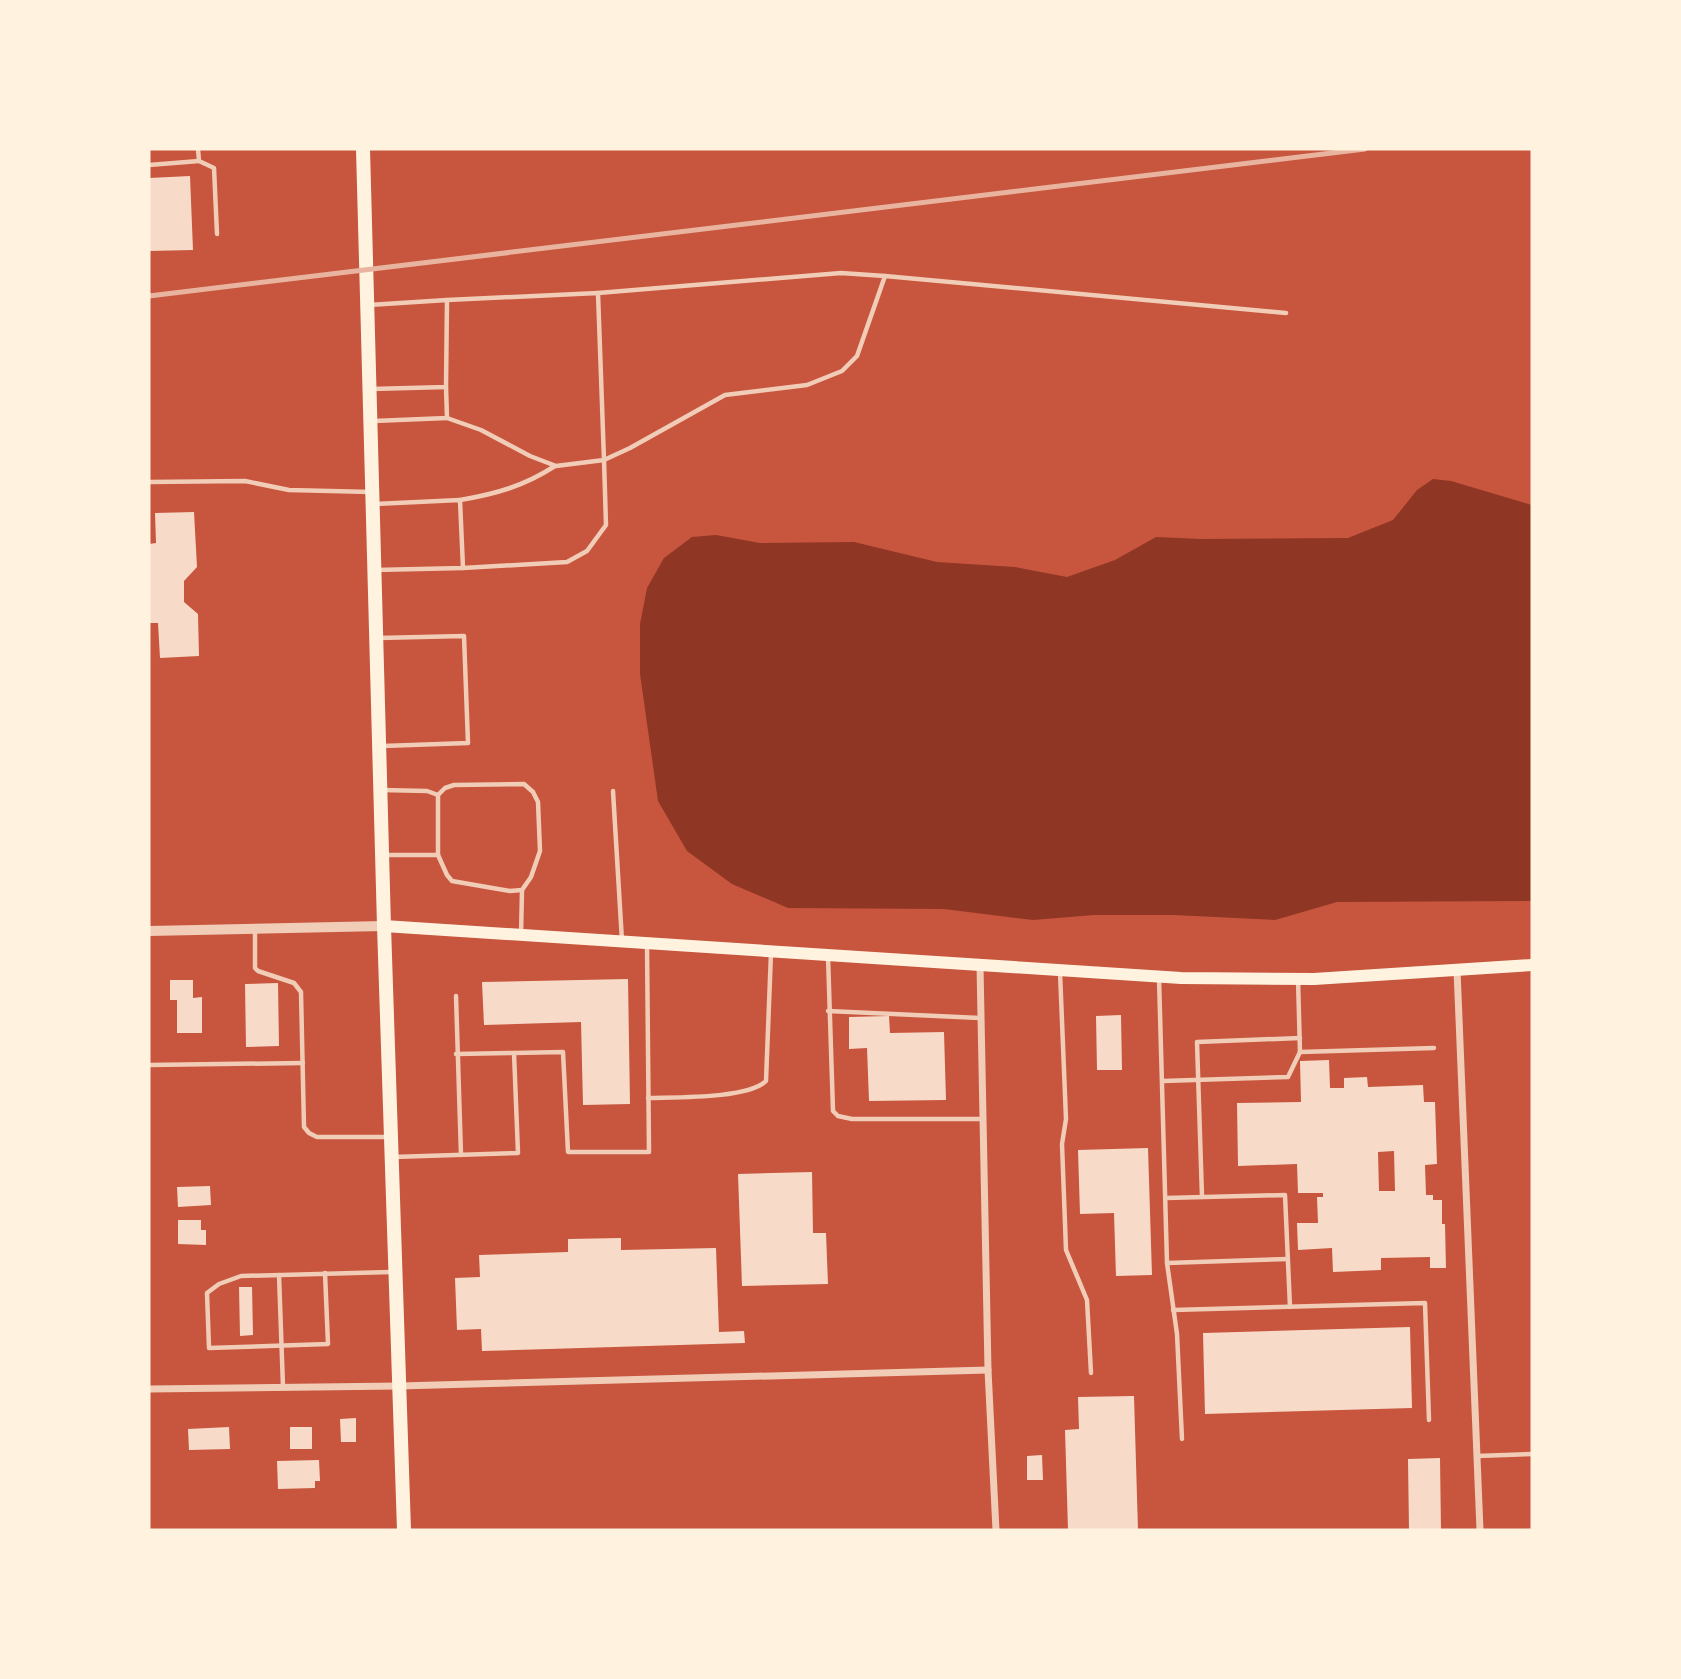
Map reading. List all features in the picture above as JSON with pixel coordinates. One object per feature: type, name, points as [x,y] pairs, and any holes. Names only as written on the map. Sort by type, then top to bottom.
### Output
[{"type":"main road","points":[[363,149],[404,1530]]},
{"type":"main road","points":[[384,926],[1159,977],[1298,979],[1532,965]]},
{"type":"street","points":[[149,931],[384,926]]},
{"type":"street","points":[[980,966],[988,1370],[996,1530]]},
{"type":"street","points":[[1457,970],[1480,1530]]},
{"type":"street","points":[[149,1389],[988,1370]]},
{"type":"lane","points":[[198,149],[199,161]]},
{"type":"lane","points":[[149,165],[199,161],[214,169],[217,234]]},
{"type":"lane","points":[[369,305],[598,293],[841,273],[1286,313]]},
{"type":"lane","points":[[149,482],[245,481],[289,490],[373,498],[460,500],[487,496],[532,481],[556,466],[604,460],[725,395],[807,384],[842,371],[857,356],[885,276]]},
{"type":"lane","points":[[374,570],[567,562],[587,551],[606,525],[598,293]]},
{"type":"lane","points":[[447,300],[447,418]]},
{"type":"lane","points":[[370,389],[446,387]]},
{"type":"lane","points":[[371,421],[447,418],[481,430],[530,456],[556,466]]},
{"type":"lane","points":[[460,500],[463,568]]},
{"type":"lane","points":[[376,638],[464,636],[468,743],[379,746]]},
{"type":"lane","points":[[521,936],[522,890],[531,877],[540,851],[538,803],[533,792],[524,784],[454,785],[445,789],[438,795],[438,855],[447,875],[452,881],[510,891],[522,890]]},
{"type":"lane","points":[[380,790],[427,791],[438,795]]},
{"type":"lane","points":[[613,791],[622,942]]},
{"type":"lane","points":[[382,855],[438,855]]},
{"type":"lane","points":[[255,928],[254,965],[258,971],[294,983],[301,992],[304,1127],[317,1137],[391,1137]]},
{"type":"lane","points":[[456,1054],[563,1052],[568,1152],[649,1152],[647,944]]},
{"type":"lane","points":[[648,1098],[726,1094],[753,1089],[766,1081],[771,952]]},
{"type":"lane","points":[[828,956],[833,1111],[838,1116],[852,1119],[983,1119]]},
{"type":"lane","points":[[1060,971],[1066,1119],[1062,1144],[1066,1250],[1087,1300],[1091,1373]]},
{"type":"lane","points":[[1159,977],[1167,1263],[1177,1334],[1182,1439]]},
{"type":"lane","points":[[1163,1081],[1288,1077],[1300,1052],[1298,979]]},
{"type":"lane","points":[[456,996],[461,1155]]},
{"type":"lane","points":[[828,1011],[981,1018]]},
{"type":"lane","points":[[1202,1197],[1196,1042],[1300,1038]]},
{"type":"lane","points":[[1300,1052],[1434,1048]]},
{"type":"lane","points":[[391,1157],[518,1153],[514,1053]]},
{"type":"lane","points":[[149,1065],[303,1062]]},
{"type":"lane","points":[[1166,1198],[1284,1195],[1290,1307]]},
{"type":"lane","points":[[1167,1263],[1288,1259]]},
{"type":"lane","points":[[325,1273],[328,1344],[209,1348],[207,1293],[219,1284],[241,1276],[325,1273],[396,1271]]},
{"type":"lane","points":[[279,1275],[283,1387]]},
{"type":"lane","points":[[1173,1310],[1425,1303],[1429,1420]]},
{"type":"lane","points":[[1476,1455],[1532,1454]]},
{"type":"shaded area","points":[[1433,479],[1451,481],[1532,505],[1532,901],[1337,902],[1275,920],[1174,915],[1094,915],[1033,920],[944,909],[788,908],[732,884],[687,851],[658,801],[640,674],[640,624],[647,588],[664,558],[692,537],[716,535],[760,543],[854,542],[937,562],[1015,567],[1067,577],[1115,560],[1156,537],[1348,538],[1393,520],[1417,490]]},
{"type":"building","points":[[190,176],[193,250],[149,251],[149,178]]},
{"type":"building","points":[[194,512],[197,567],[184,581],[184,602],[198,614],[199,656],[160,658],[158,623],[149,623],[149,544],[156,543],[155,513]]},
{"type":"building","points":[[628,979],[630,1104],[583,1105],[581,1022],[484,1025],[482,982]]},
{"type":"building","points":[[170,980],[193,980],[193,998],[202,997],[202,1033],[177,1033],[177,1000],[170,1000]]},
{"type":"building","points":[[278,983],[279,1046],[246,1047],[245,984]]},
{"type":"building","points":[[1121,1015],[1122,1070],[1097,1070],[1096,1016]]},
{"type":"building","points":[[889,1016],[890,1033],[944,1032],[946,1100],[869,1101],[867,1048],[849,1049],[849,1017]]},
{"type":"building","points":[[1329,1060],[1330,1088],[1344,1088],[1344,1078],[1367,1077],[1368,1087],[1423,1085],[1424,1102],[1435,1102],[1437,1164],[1425,1165],[1426,1195],[1433,1195],[1433,1200],[1442,1200],[1446,1268],[1430,1268],[1430,1257],[1381,1258],[1381,1270],[1333,1272],[1332,1248],[1298,1250],[1297,1223],[1318,1223],[1317,1197],[1323,1197],[1323,1193],[1298,1193],[1297,1164],[1238,1166],[1237,1103],[1301,1102],[1300,1061]],"holes":[[[1394,1151],[1395,1191],[1379,1191],[1378,1152]]]},
{"type":"building","points":[[1148,1148],[1152,1275],[1116,1276],[1114,1213],[1080,1214],[1078,1150]]},
{"type":"building","points":[[812,1172],[813,1233],[826,1233],[828,1284],[742,1286],[738,1174]]},
{"type":"building","points":[[210,1186],[211,1205],[178,1207],[177,1187]]},
{"type":"building","points":[[178,1220],[201,1220],[201,1230],[206,1230],[206,1245],[178,1244]]},
{"type":"building","points":[[621,1238],[621,1250],[716,1248],[719,1332],[744,1331],[745,1343],[482,1351],[481,1329],[457,1330],[455,1278],[480,1277],[479,1255],[568,1252],[568,1239]]},
{"type":"building","points":[[239,1287],[252,1287],[253,1335],[240,1336]]},
{"type":"building","points":[[1410,1327],[1412,1408],[1205,1414],[1203,1333]]},
{"type":"building","points":[[1134,1396],[1138,1530],[1068,1530],[1065,1430],[1079,1429],[1078,1397]]},
{"type":"building","points":[[356,1418],[356,1442],[341,1442],[340,1419]]},
{"type":"building","points":[[229,1427],[230,1449],[189,1450],[188,1429]]},
{"type":"building","points":[[290,1427],[312,1427],[312,1449],[290,1449]]},
{"type":"building","points":[[1042,1455],[1043,1480],[1027,1480],[1027,1456]]},
{"type":"building","points":[[1440,1458],[1441,1530],[1409,1530],[1408,1459]]},
{"type":"building","points":[[319,1460],[320,1481],[315,1481],[315,1488],[278,1489],[277,1461]]},
{"type":"railway","points":[[149,296],[1365,149]]}]
